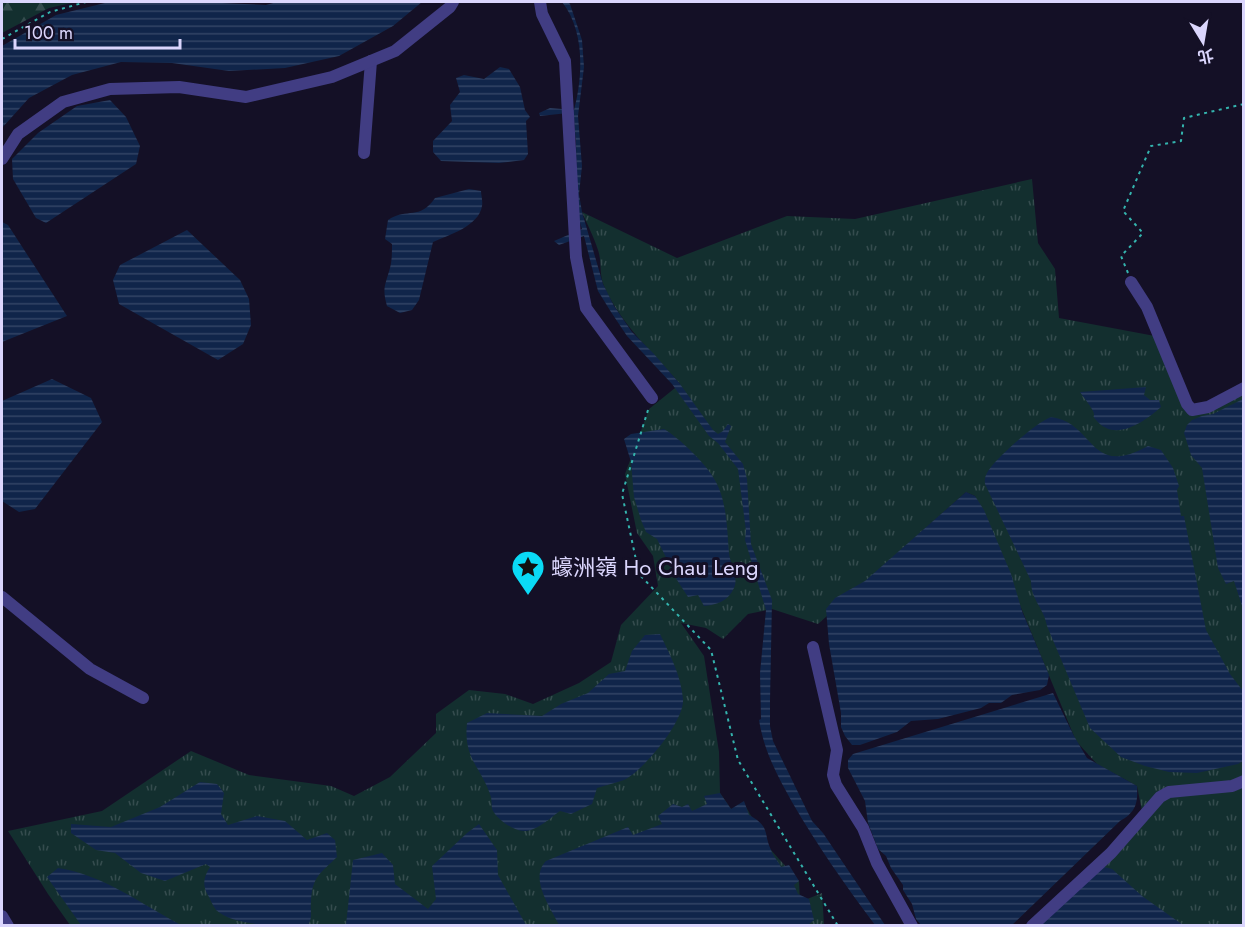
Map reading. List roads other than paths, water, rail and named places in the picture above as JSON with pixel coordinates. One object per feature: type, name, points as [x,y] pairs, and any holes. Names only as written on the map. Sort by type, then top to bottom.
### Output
[{"type":"street","points":[[2,159],[18,134],[63,102],[110,89],[179,87],[246,97],[332,77],[395,51],[450,7],[453,2]]},
{"type":"street","points":[[540,2],[542,14],[565,61],[576,257],[585,308],[652,398]]},
{"type":"street","points":[[364,153],[371,61]]},
{"type":"street","points":[[1131,282],[1147,307],[1187,404],[1192,410],[1208,407],[1244,388]]},
{"type":"street","points":[[2,597],[90,669],[143,698]]},
{"type":"street","points":[[813,647],[837,750],[833,775],[836,785],[862,828],[876,863],[912,926]]},
{"type":"street","points":[[1032,926],[1111,853],[1160,797],[1169,792],[1232,786],[1244,781]]},
{"type":"street","points":[[2,916],[8,926]]},
{"type":"water","points":[[109,2],[266,5],[277,2],[422,2],[393,26],[339,56],[285,68],[229,71],[172,63],[121,62],[72,75],[29,98],[2,128],[2,46],[56,15]]},
{"type":"water","points":[[562,2],[570,4],[582,40],[584,67],[578,116],[582,166],[579,194],[603,284],[614,306],[632,332],[680,384],[713,430],[718,434],[728,424],[731,426],[725,442],[743,464],[747,479],[751,544],[772,600],[770,726],[773,741],[812,821],[823,833],[885,925],[875,925],[821,849],[781,782],[764,742],[759,720],[761,719],[760,673],[766,610],[745,540],[746,531],[738,469],[718,443],[709,436],[672,384],[627,336],[611,312],[598,291],[584,236],[559,245],[554,241],[582,229],[577,213],[574,120],[568,113],[540,116],[539,113],[550,108],[574,110],[577,97],[580,69],[578,40],[575,26]]},
{"type":"water","points":[[500,67],[509,69],[520,87],[525,110],[530,117],[526,121],[528,154],[524,160],[499,163],[441,161],[433,152],[433,141],[452,121],[450,105],[460,92],[456,78],[464,75],[484,79]]},
{"type":"water","points":[[110,100],[126,117],[140,146],[136,164],[46,223],[36,218],[13,179],[12,159],[38,133],[77,106]]},
{"type":"water","points":[[469,189],[481,191],[480,213],[462,229],[433,242],[419,300],[412,310],[400,313],[387,306],[385,287],[391,265],[392,250],[392,244],[385,239],[388,220],[402,214],[418,212],[435,198]]},
{"type":"water","points":[[2,222],[8,225],[67,316],[2,342]]},
{"type":"water","points":[[187,230],[240,280],[249,299],[251,325],[243,344],[218,360],[119,304],[113,280],[120,265]]},
{"type":"water","points":[[52,379],[91,398],[102,422],[35,509],[19,512],[2,501],[2,401]]},
{"type":"water","points":[[1146,387],[1144,395],[1150,400],[1159,400],[1161,407],[1138,424],[1120,430],[1104,427],[1096,420],[1092,409],[1080,392]]},
{"type":"water","points":[[1243,399],[1243,609],[1234,581],[1226,584],[1218,568],[1202,468],[1191,455],[1184,433],[1192,420],[1213,414]]},
{"type":"water","points":[[1051,417],[1066,421],[1103,453],[1114,456],[1128,454],[1148,446],[1161,450],[1173,468],[1179,486],[1177,490],[1181,516],[1184,516],[1206,630],[1230,674],[1243,691],[1243,761],[1238,764],[1197,773],[1169,772],[1121,757],[1090,728],[1033,594],[1031,581],[985,484],[985,477],[996,461],[1028,432]]},
{"type":"water","points":[[664,429],[684,444],[704,465],[718,485],[721,494],[726,514],[729,553],[735,584],[729,596],[713,605],[704,606],[698,595],[688,597],[657,539],[646,532],[634,497],[631,462],[624,439],[631,434]]},
{"type":"water","points":[[966,492],[975,496],[984,510],[1011,574],[1022,611],[1049,675],[1047,685],[1040,690],[1012,695],[1001,703],[989,703],[981,708],[938,719],[911,721],[897,732],[860,745],[852,745],[841,727],[826,609],[835,598],[865,581]]},
{"type":"water","points":[[660,634],[677,673],[683,699],[677,720],[652,756],[642,767],[624,780],[597,788],[592,804],[571,814],[560,811],[543,824],[528,831],[515,829],[502,821],[493,811],[487,787],[470,755],[467,723],[487,713],[542,716],[561,704],[588,693],[609,674],[625,671],[632,651],[645,635]]},
{"type":"water","points":[[1053,693],[1087,758],[1137,786],[1137,797],[1133,810],[1012,925],[921,925],[916,919],[903,885],[886,856],[878,849],[868,823],[865,801],[848,768],[848,760],[853,754]]},
{"type":"water","points":[[200,782],[217,784],[224,793],[221,814],[228,825],[257,816],[285,821],[307,840],[327,833],[335,840],[337,857],[315,881],[308,925],[259,924],[224,916],[216,910],[204,886],[210,867],[206,864],[165,881],[141,873],[115,853],[96,850],[71,833],[71,824],[111,827],[160,807]]},
{"type":"water","points":[[720,793],[731,809],[744,801],[749,815],[764,827],[772,852],[781,867],[789,865],[799,881],[794,885],[798,894],[809,899],[814,920],[808,925],[559,925],[540,884],[541,868],[546,861],[628,827],[633,835],[662,824],[658,816],[673,804],[682,807],[688,804],[692,811],[707,804],[704,796]]},
{"type":"water","points":[[479,824],[497,850],[498,875],[526,925],[346,925],[353,860],[382,853],[393,865],[395,884],[428,909],[436,899],[432,866]]},
{"type":"water","points":[[1104,867],[1112,869],[1142,896],[1183,925],[1039,926]]},
{"type":"water","points":[[58,868],[107,884],[181,925],[81,925],[47,877]]},
{"type":"place","name":"蠔洲嶺 Ho Chau Leng","points":[[528,596]]}]
